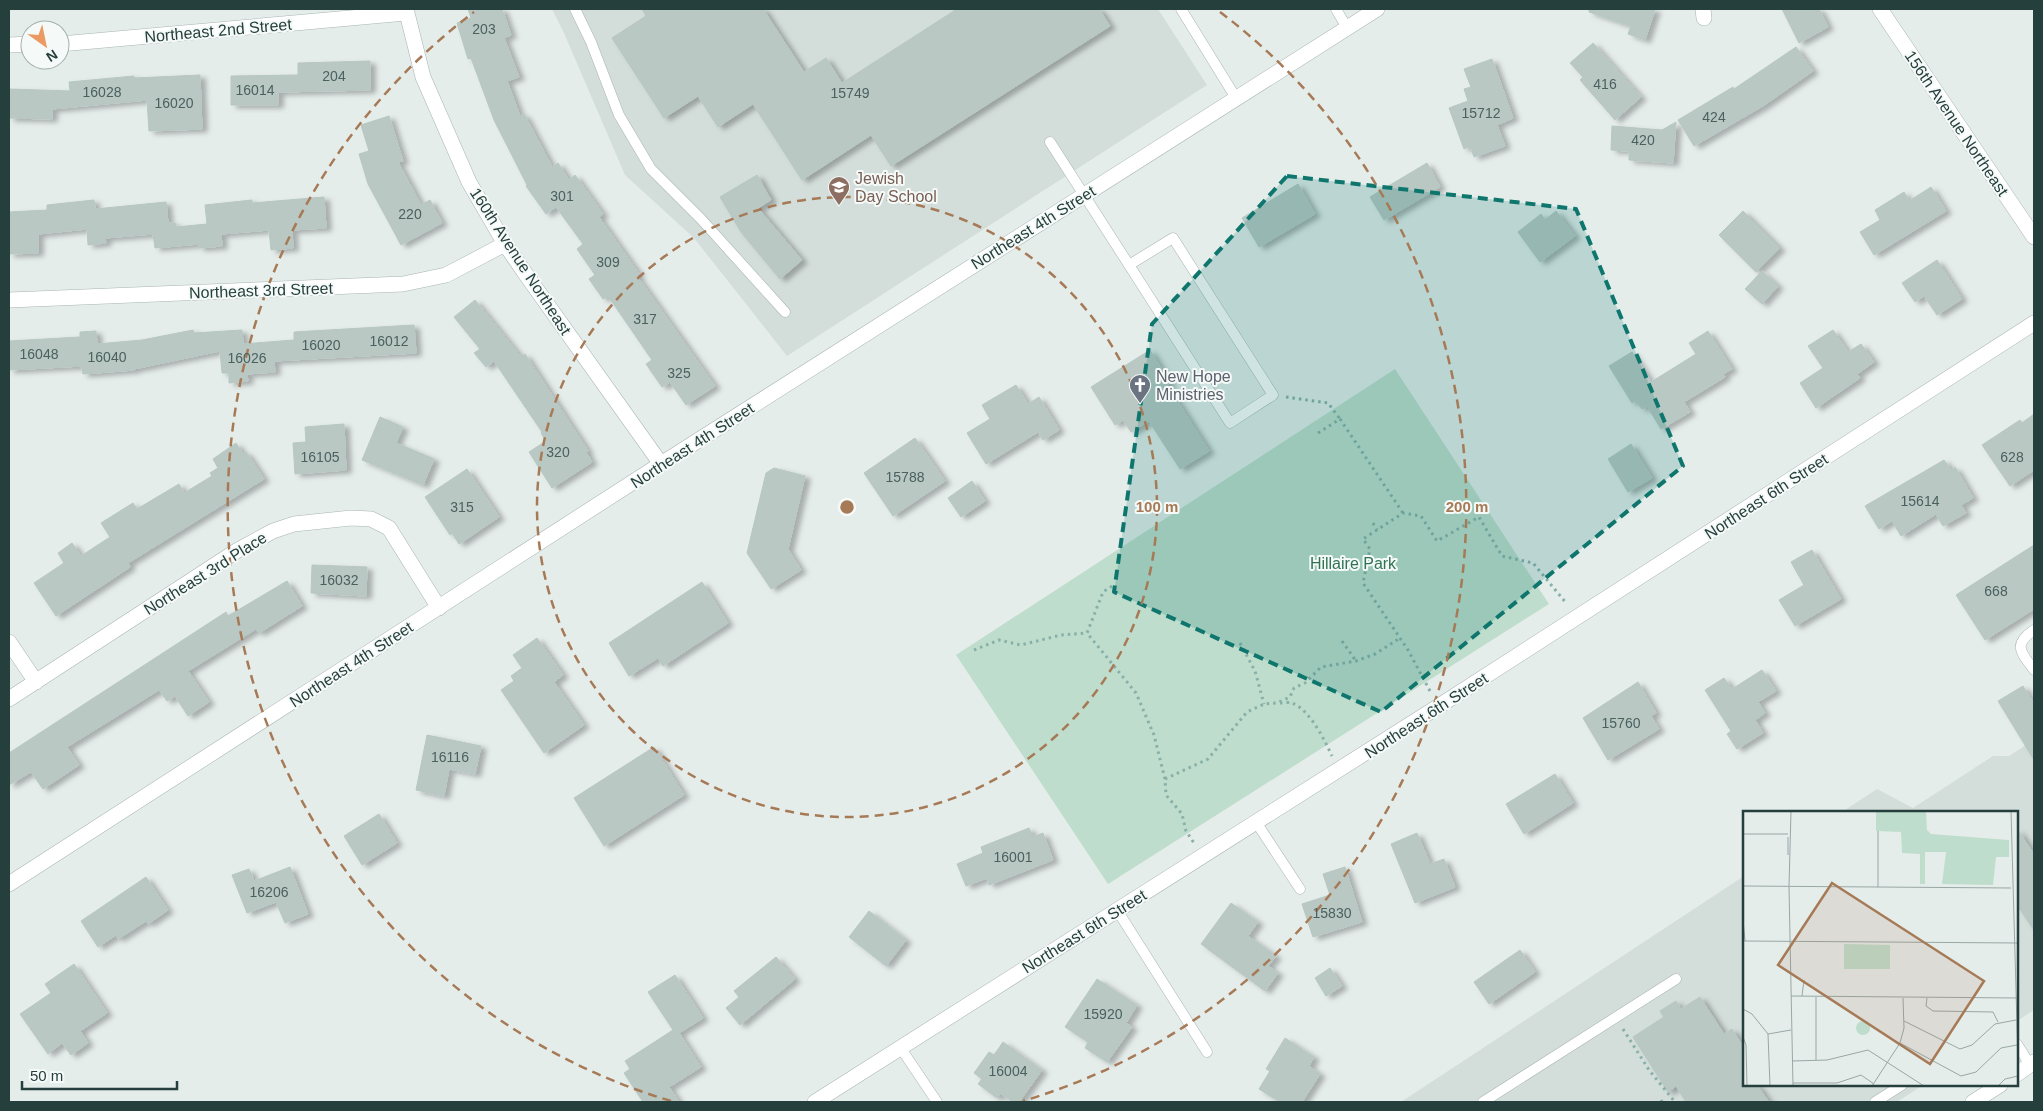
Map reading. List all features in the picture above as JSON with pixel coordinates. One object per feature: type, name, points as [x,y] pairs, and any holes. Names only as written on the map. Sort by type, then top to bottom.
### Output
[{"type":"street","name":"Northeast 4th Street","points":[[9,884],[661,464],[1377,9]]},
{"type":"street","name":"156th Avenue Northeast","points":[[1880,9],[2034,237]]},
{"type":"street","name":"Northeast 2nd Street","points":[[70,44],[406,11]]},
{"type":"street","name":"160th Avenue Northeast","points":[[406,11],[423,77],[468,182],[505,244],[661,464]]},
{"type":"street","name":"Northeast 3rd Street","points":[[9,300],[403,284],[446,275],[505,244]]},
{"type":"street","name":"Northeast 6th Street","points":[[815,1102],[1440,706],[2034,322]]},
{"type":"street","name":"Northeast 3rd Place","points":[[9,699],[238,550],[273,530],[294,524],[351,518],[372,519],[390,528],[439,608]]},
{"type":"street","points":[[9,642],[36,682]]},
{"type":"street","points":[[2018,1073],[2032,1064]]},
{"type":"street","points":[[1974,1102],[1998,1086]]},
{"type":"lane","points":[[575,9],[592,42],[619,115],[651,169],[701,219],[784,312]]},
{"type":"lane","points":[[1181,9],[1236,98]]},
{"type":"lane","points":[[1336,9],[1347,28]]},
{"type":"lane","points":[[1050,142],[1230,423],[1273,395],[1173,238],[1129,265]]},
{"type":"lane","points":[[2034,630],[2023,638],[2020,645],[2022,652],[2034,670]]},
{"type":"lane","points":[[1256,822],[1300,889]]},
{"type":"lane","points":[[1117,910],[1207,1052]]},
{"type":"lane","points":[[1483,1102],[1676,979]]},
{"type":"lane","points":[[2018,1045],[2032,1064]]},
{"type":"lane","points":[[900,1047],[937,1102]]},
{"type":"lane","points":[[1875,1102],[1900,1086]]},
{"type":"path","points":[[1273,395],[1328,403],[1403,513]]},
{"type":"path","points":[[1318,433],[1340,419]]},
{"type":"path","points":[[1440,706],[1400,638],[1362,583],[1370,549],[1363,539],[1403,513],[1421,516],[1437,541],[1478,517],[1502,556],[1532,563],[1563,598],[1577,618]]},
{"type":"path","points":[[1373,524],[1377,530]]},
{"type":"path","points":[[1087,632],[1103,592],[1112,586]]},
{"type":"path","points":[[974,650],[999,640],[1021,645],[1061,635],[1087,632]]},
{"type":"path","points":[[1087,632],[1136,693],[1154,734],[1165,779],[1166,795],[1182,814],[1190,836]]},
{"type":"path","points":[[1277,703],[1290,697],[1294,688],[1305,683],[1321,667],[1356,661],[1375,654],[1400,638]]},
{"type":"path","points":[[1342,641],[1356,661]]},
{"type":"path","points":[[1240,643],[1255,671],[1264,704]]},
{"type":"path","points":[[1165,779],[1208,759],[1247,712],[1264,704],[1277,703],[1292,703],[1309,716],[1340,769]]},
{"type":"path","points":[[1616,1017],[1649,1070],[1675,1102]]},
{"type":"highlighted area","points":[[1287,176],[1576,209],[1683,466],[1381,712],[1114,592],[1152,324]]},
{"type":"shaded area","name":"Jewish Day School","points":[[552,9],[1158,9],[1207,85],[787,356],[694,238],[625,175]]},
{"type":"shaded area","points":[[2034,740],[2034,1010],[2018,1020],[2018,811],[1844,811],[1877,789],[1913,808],[1993,756],[2009,756]]},
{"type":"shaded area","points":[[1743,877],[1743,1086],[1921,1086],[1897,1102],[1401,1102]]},
{"type":"green space","name":"Hillaire Park","points":[[1395,369],[1549,604],[1108,884],[956,655]]},
{"type":"building","points":[[468,9],[502,9],[511,35],[504,38],[519,77],[507,81],[520,116],[524,114],[552,167],[558,163],[569,180],[575,175],[603,214],[599,217],[639,274],[637,276],[715,386],[686,405],[670,382],[662,387],[646,364],[652,360],[608,296],[603,299],[589,279],[595,275],[577,249],[583,244],[556,207],[546,214],[526,186],[494,120],[471,58],[468,59],[457,23],[471,18]]},
{"type":"building","points":[[642,9],[763,9],[804,72],[826,58],[842,83],[957,9],[1099,9],[1110,26],[891,166],[871,135],[802,180],[753,104],[718,127],[698,96],[664,118],[612,38],[646,16]]},
{"type":"building","points":[[1589,9],[1655,9],[1645,40],[1628,34],[1631,26],[1589,12]]},
{"type":"building","points":[[1782,9],[1819,9],[1828,27],[1799,43]]},
{"type":"building","points":[[1593,43],[1641,97],[1615,120],[1580,80],[1583,77],[1570,63]]},
{"type":"building","points":[[1796,47],[1813,71],[1763,106],[1694,146],[1678,120],[1733,87],[1734,89]]},
{"type":"building","points":[[1492,59],[1513,118],[1497,125],[1505,146],[1474,157],[1470,146],[1464,149],[1449,108],[1468,101],[1464,89],[1471,87],[1464,69]]},
{"type":"building","points":[[370,61],[370,90],[278,92],[278,105],[231,105],[231,76],[298,75],[298,63]]},
{"type":"building","points":[[200,75],[202,129],[149,131],[147,100],[52,109],[52,119],[9,118],[9,89],[70,91],[69,82],[134,76],[134,78]]},
{"type":"building","points":[[389,116],[403,161],[398,162],[421,205],[430,200],[442,223],[401,245],[368,184],[359,154],[369,151],[361,125]]},
{"type":"building","points":[[1676,122],[1673,163],[1629,160],[1629,151],[1611,150],[1612,126],[1662,130]]},
{"type":"building","points":[[1427,163],[1440,187],[1384,220],[1370,197]]},
{"type":"building","points":[[757,175],[771,200],[758,208],[802,260],[780,279],[741,232],[720,197]]},
{"type":"building","points":[[1298,184],[1315,214],[1259,247],[1242,218]]},
{"type":"building","points":[[1931,187],[1946,211],[1874,255],[1860,232],[1880,220],[1875,210],[1904,192],[1909,201]]},
{"type":"building","points":[[324,197],[326,228],[292,230],[293,248],[271,250],[269,230],[221,234],[222,246],[199,248],[199,244],[155,248],[153,234],[105,238],[106,243],[88,245],[87,229],[38,234],[38,253],[9,254],[9,212],[47,210],[47,205],[94,200],[95,209],[166,202],[168,223],[175,223],[176,227],[207,224],[205,205],[252,200],[252,203]]},
{"type":"building","points":[[1556,211],[1575,236],[1540,262],[1518,232],[1541,214],[1545,220]]},
{"type":"building","points":[[1743,211],[1780,248],[1756,272],[1719,235]]},
{"type":"building","points":[[1937,260],[1962,299],[1937,315],[1924,296],[1915,302],[1902,283]]},
{"type":"building","points":[[1762,271],[1778,286],[1762,304],[1745,289]]},
{"type":"building","points":[[475,300],[521,357],[525,354],[588,451],[586,452],[592,462],[552,488],[529,452],[546,441],[542,432],[494,361],[486,367],[474,353],[480,349],[454,317]]},
{"type":"building","points":[[414,325],[416,353],[274,361],[275,372],[247,374],[248,381],[229,383],[229,373],[222,373],[220,351],[134,370],[83,374],[82,366],[9,370],[9,341],[80,337],[80,332],[96,331],[97,344],[142,340],[193,330],[194,333],[242,330],[243,344],[294,340],[294,332]]},
{"type":"building","points":[[1833,330],[1848,352],[1861,344],[1874,362],[1857,374],[1860,378],[1816,408],[1800,383],[1823,368],[1808,346]]},
{"type":"building","points":[[1708,331],[1732,369],[1723,374],[1725,377],[1684,402],[1690,412],[1661,429],[1647,406],[1642,409],[1636,400],[1632,403],[1609,366],[1632,352],[1651,382],[1696,354],[1689,343]]},
{"type":"building","name":"New Hope Ministries","points":[[1150,350],[1170,383],[1167,385],[1209,451],[1180,469],[1149,421],[1131,432],[1123,420],[1115,425],[1091,387]]},
{"type":"building","points":[[1016,385],[1028,404],[1039,397],[1059,430],[1043,440],[1038,432],[986,464],[967,433],[990,419],[982,405]]},
{"type":"building","points":[[2034,414],[2034,470],[2010,486],[1982,445],[2020,420],[2022,423]]},
{"type":"building","points":[[380,417],[403,427],[396,443],[434,459],[423,485],[362,460]]},
{"type":"building","points":[[344,424],[346,470],[295,474],[293,443],[306,442],[305,427]]},
{"type":"building","points":[[915,438],[945,481],[893,516],[864,473]]},
{"type":"building","points":[[236,443],[243,454],[246,452],[264,479],[128,563],[130,567],[56,616],[34,583],[64,563],[58,553],[72,543],[81,556],[110,537],[101,523],[133,503],[137,509],[179,484],[184,493],[212,476],[210,473],[218,468],[213,459]]},
{"type":"building","points":[[1631,444],[1652,478],[1628,492],[1608,459]]},
{"type":"building","points":[[1944,460],[1951,470],[1955,467],[1973,498],[1961,505],[1966,513],[1943,526],[1936,514],[1901,536],[1892,521],[1879,529],[1865,506]]},
{"type":"building","points":[[774,468],[805,476],[788,549],[801,570],[771,589],[747,553],[766,473]]},
{"type":"building","points":[[467,469],[499,517],[459,544],[452,533],[450,535],[425,497]]},
{"type":"building","points":[[972,481],[985,501],[961,517],[948,498]]},
{"type":"building","points":[[2034,545],[2034,609],[1985,640],[1956,595]]},
{"type":"building","points":[[1812,550],[1841,599],[1795,626],[1779,600],[1804,585],[1791,562]]},
{"type":"building","points":[[312,565],[367,567],[366,596],[311,593]]},
{"type":"building","points":[[287,581],[302,606],[259,633],[256,629],[188,671],[209,702],[188,716],[175,696],[167,701],[159,690],[67,747],[79,765],[43,789],[31,772],[9,785],[9,753],[226,612],[228,616]]},
{"type":"building","points":[[702,582],[728,623],[663,666],[658,658],[629,676],[609,643]]},
{"type":"building","points":[[537,638],[563,675],[554,682],[584,725],[544,753],[501,690],[514,681],[511,676],[522,668],[513,655]]},
{"type":"building","points":[[1762,670],[1776,691],[1758,702],[1765,713],[1755,720],[1763,733],[1737,749],[1727,734],[1731,731],[1705,690],[1724,678],[1732,689]]},
{"type":"building","points":[[1638,682],[1656,713],[1651,716],[1659,729],[1608,760],[1583,718]]},
{"type":"building","points":[[2023,686],[2034,704],[2034,760],[1998,701]]},
{"type":"building","points":[[427,735],[481,746],[475,774],[449,769],[444,796],[416,790]]},
{"type":"building","points":[[654,747],[684,795],[604,846],[574,798]]},
{"type":"building","points":[[1555,774],[1573,803],[1524,834],[1506,804]]},
{"type":"building","points":[[379,814],[397,843],[362,865],[344,836]]},
{"type":"building","points":[[1029,828],[1033,837],[1043,833],[1053,860],[989,885],[987,878],[966,886],[957,864],[983,853],[981,847]]},
{"type":"building","points":[[2018,830],[2034,854],[2034,930],[2018,906]]},
{"type":"building","points":[[1417,833],[1430,864],[1444,859],[1455,887],[1415,903],[1391,844]]},
{"type":"building","points":[[290,867],[308,914],[285,923],[276,902],[247,913],[232,875],[249,869],[254,881]]},
{"type":"building","points":[[1345,867],[1362,922],[1313,937],[1302,904],[1330,895],[1323,874]]},
{"type":"building","points":[[146,877],[168,910],[148,924],[146,921],[118,939],[116,935],[98,947],[81,921]]},
{"type":"building","points":[[1231,903],[1258,922],[1248,936],[1276,956],[1268,966],[1278,973],[1265,991],[1201,944]]},
{"type":"building","points":[[869,911],[906,940],[886,966],[849,937]]},
{"type":"building","points":[[1520,950],[1535,972],[1489,1004],[1474,982]]},
{"type":"building","points":[[776,957],[795,979],[740,1025],[726,1008],[739,997],[734,991]]},
{"type":"building","points":[[74,964],[107,1013],[80,1031],[88,1043],[71,1055],[62,1043],[48,1054],[20,1014],[51,993],[45,984]]},
{"type":"building","points":[[1330,968],[1342,986],[1326,996],[1315,978]]},
{"type":"building","points":[[675,975],[703,1018],[679,1033],[701,1067],[669,1087],[679,1102],[643,1102],[624,1073],[630,1069],[625,1061],[673,1030],[648,992]]},
{"type":"building","points":[[1097,979],[1137,1005],[1126,1023],[1132,1027],[1107,1062],[1085,1048],[1088,1042],[1065,1027]]},
{"type":"building","points":[[1700,997],[1724,1034],[1732,1029],[1743,1046],[1743,1086],[1758,1086],[1769,1102],[1686,1102],[1676,1086],[1668,1092],[1633,1037],[1664,1017],[1660,1011],[1676,1001],[1681,1009]]},
{"type":"building","points":[[1285,1038],[1314,1057],[1309,1066],[1320,1074],[1302,1102],[1280,1102],[1259,1089],[1270,1071],[1266,1069]]},
{"type":"building","points":[[1003,1042],[1042,1070],[1019,1102],[1013,1102],[1001,1094],[997,1098],[978,1084],[982,1079],[974,1073],[989,1052],[994,1055]]},
{"type":"place","name":"Jewish Day School","points":[[839,206]]},
{"type":"place","name":"New Hope Ministries","points":[[1140,404]]}]
